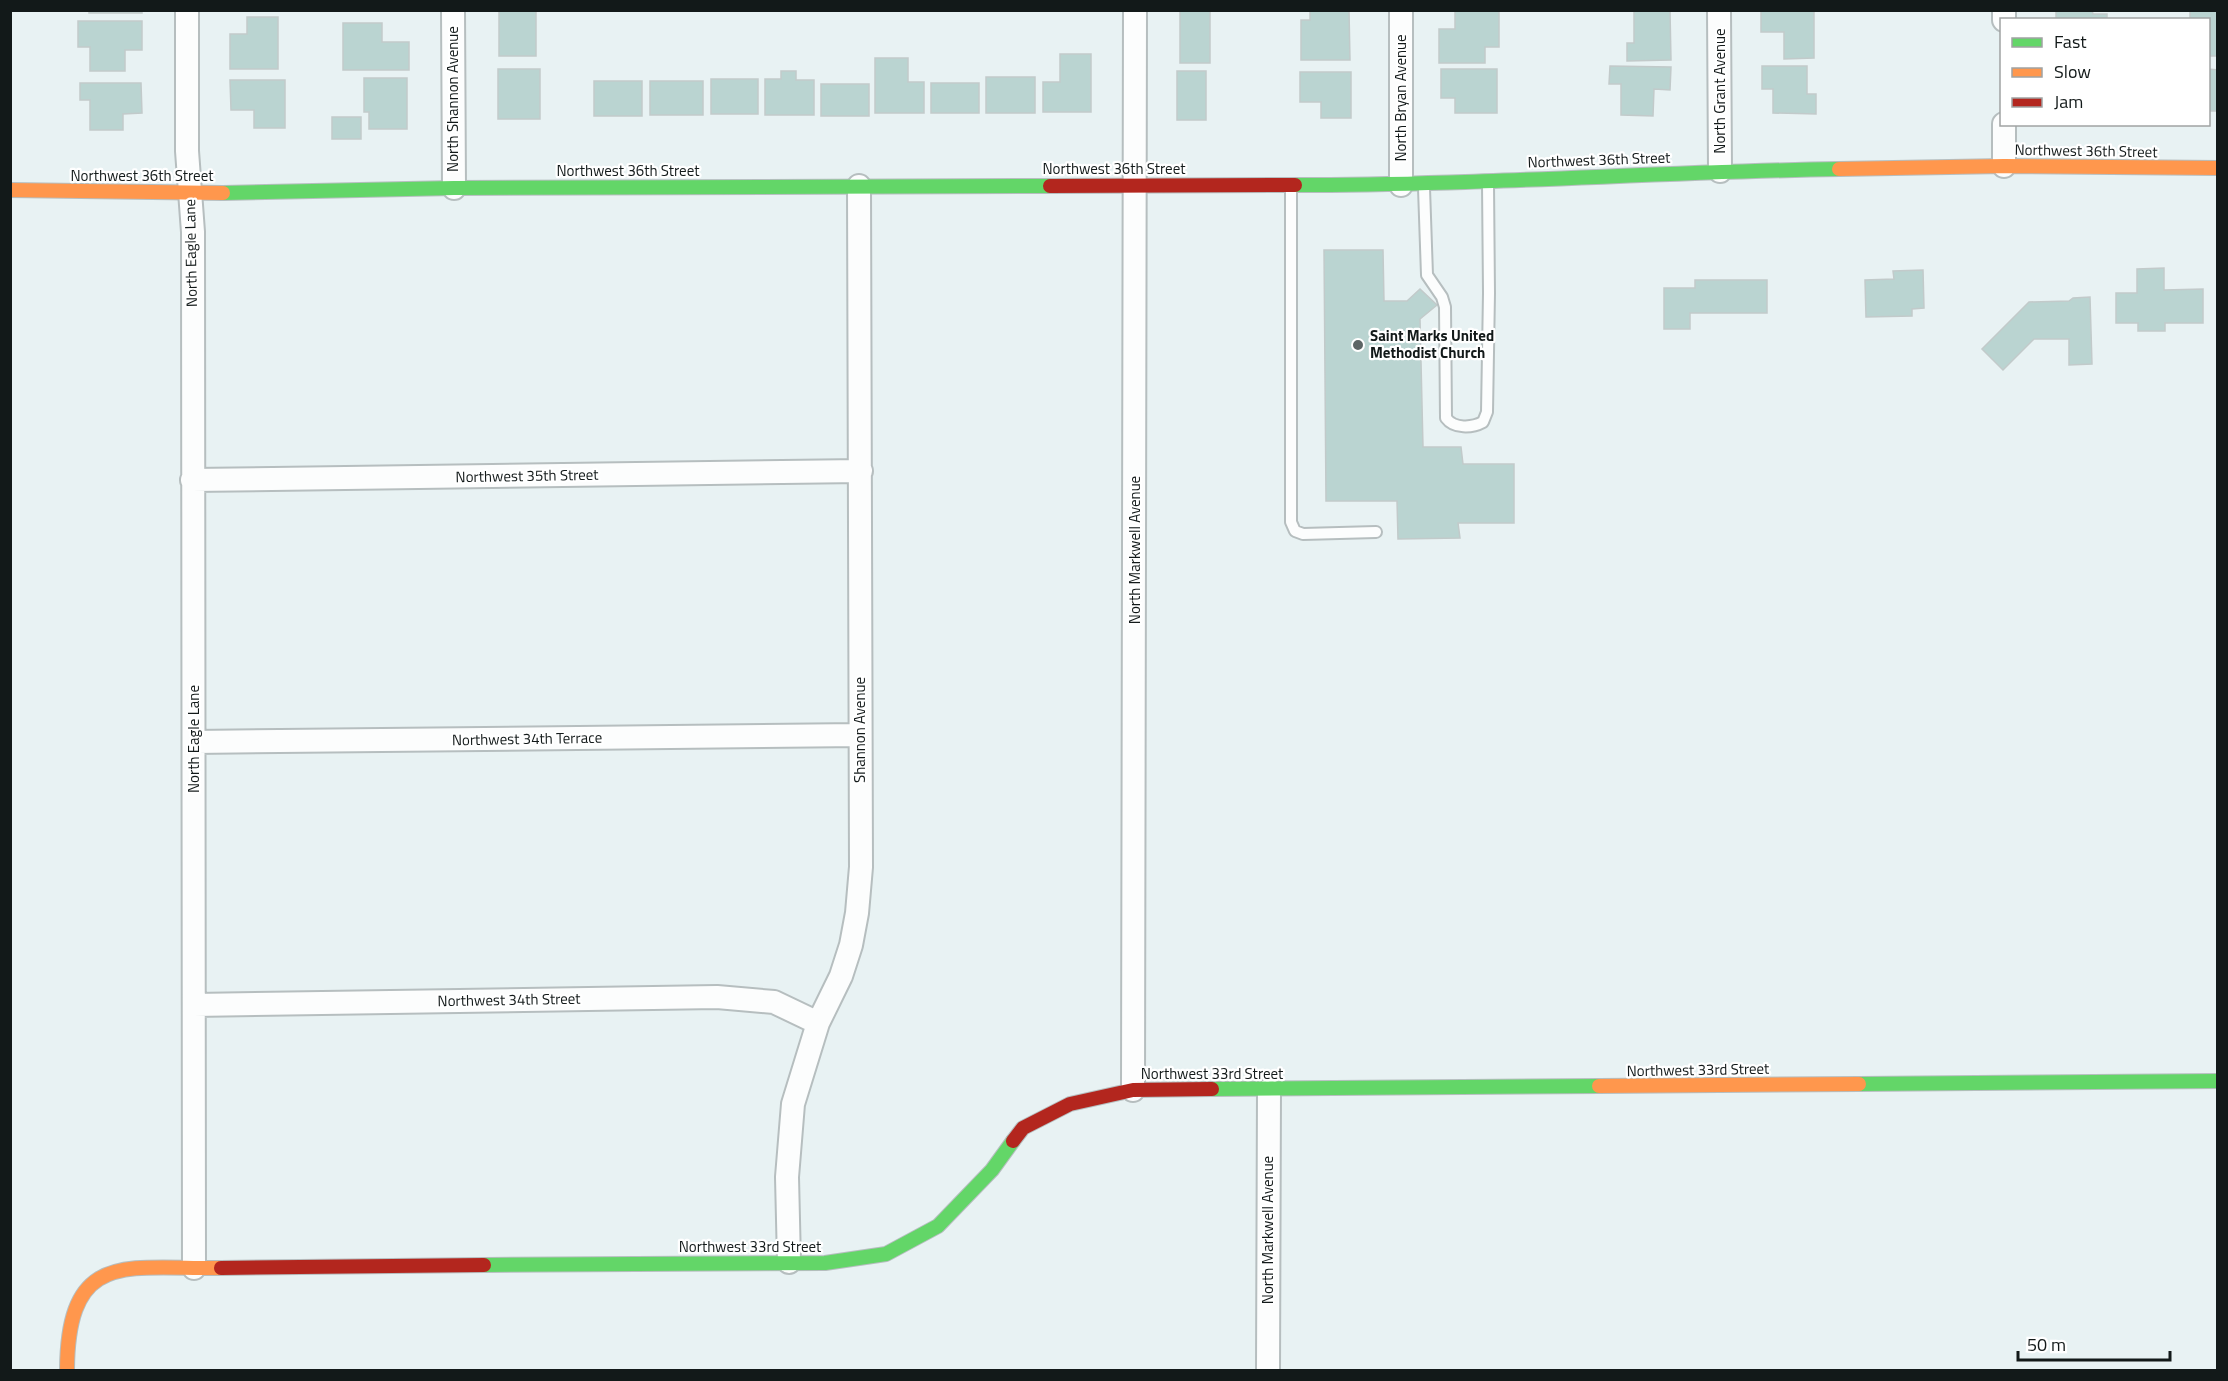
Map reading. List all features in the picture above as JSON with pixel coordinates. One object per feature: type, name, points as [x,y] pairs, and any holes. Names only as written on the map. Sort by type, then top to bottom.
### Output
[{"type":"street","name":"North Eagle Lane","points":[[187,10],[187,151],[193,232],[194,1268]]},
{"type":"street","name":"North Shannon Avenue","points":[[453,10],[454,188]]},
{"type":"street","name":"North Markwell Avenue","points":[[1133,1090],[1135,10]]},
{"type":"street","name":"North Bryan Avenue","points":[[1401,10],[1401,185]]},
{"type":"street","name":"North Grant Avenue","points":[[1719,10],[1720,171]]},
{"type":"street","points":[[2004,126],[2004,166]]},
{"type":"street","name":"Northwest 36th Street","points":[[10,190],[190,194],[454,188],[1401,185],[1720,171],[2004,166],[2217,168]]},
{"type":"street","name":"Shannon Avenue","points":[[789,1262],[787,1177],[793,1104],[818,1023],[841,976],[851,945],[857,913],[861,867],[859,186]]},
{"type":"street","name":"Northwest 35th Street","points":[[192,480],[861,471]]},
{"type":"street","name":"Northwest 34th Terrace","points":[[194,742],[860,735]]},
{"type":"street","name":"Northwest 34th Street","points":[[194,1005],[717,997],[774,1002],[818,1023]]},
{"type":"street","name":"Northwest 33rd Street","points":[[194,1268],[825,1263],[886,1254],[938,1226],[992,1170],[1023,1128],[1070,1104],[1133,1090],[2217,1081]]},
{"type":"street","name":"North Markwell Avenue","points":[[1268,1371],[1269,1090]]},
{"type":"street","points":[[67,1371],[67,1336],[75,1307],[86,1290],[103,1275],[126,1269],[194,1268]]},
{"type":"lane","points":[[1424,184],[1427,275],[1442,297],[1445,307],[1446,418],[1452,424],[1468,427],[1483,422],[1487,412],[1488,182]]},
{"type":"lane","points":[[1291,185],[1291,522],[1295,531],[1303,534],[1376,532]]},
{"type":"building","points":[[89,10],[142,10],[142,13],[89,13]]},
{"type":"building","points":[[499,10],[536,10],[536,56],[499,56]]},
{"type":"building","points":[[1180,10],[1210,10],[1210,63],[1180,63]]},
{"type":"building","points":[[1310,10],[1349,10],[1350,60],[1301,60],[1301,20],[1310,20]]},
{"type":"building","points":[[1634,10],[1670,10],[1671,60],[1627,61],[1627,43],[1634,43]]},
{"type":"building","points":[[1761,10],[1814,10],[1814,58],[1784,59],[1784,32],[1761,32]]},
{"type":"building","points":[[2056,10],[2092,10],[2093,14],[2107,14],[2107,18],[2056,18]]},
{"type":"building","points":[[2190,10],[2218,10],[2218,56],[2210,56],[2210,18],[2190,18]]},
{"type":"building","points":[[1455,11],[1499,11],[1499,47],[1485,47],[1485,63],[1439,63],[1439,29],[1455,29]]},
{"type":"building","points":[[247,17],[278,17],[278,69],[230,69],[230,34],[247,34]]},
{"type":"building","points":[[78,21],[142,21],[142,50],[125,50],[125,71],[90,71],[90,47],[78,47]]},
{"type":"building","points":[[343,23],[382,23],[382,42],[409,42],[409,70],[343,70]]},
{"type":"building","points":[[1060,54],[1091,54],[1091,112],[1043,112],[1043,82],[1060,82]]},
{"type":"building","points":[[875,58],[908,58],[908,82],[924,82],[924,113],[875,113]]},
{"type":"building","points":[[1610,66],[1671,67],[1670,90],[1654,89],[1653,116],[1621,115],[1621,84],[1609,84]]},
{"type":"building","points":[[1762,66],[1807,66],[1807,94],[1816,94],[1816,114],[1773,113],[1773,89],[1762,89]]},
{"type":"building","points":[[498,69],[540,69],[540,119],[498,119]]},
{"type":"building","points":[[1441,69],[1497,69],[1497,113],[1455,113],[1455,98],[1441,98]]},
{"type":"building","points":[[2210,69],[2218,70],[2218,111],[2210,111]]},
{"type":"building","points":[[781,71],[796,71],[796,80],[814,80],[814,115],[765,115],[765,79],[781,79]]},
{"type":"building","points":[[1177,71],[1206,71],[1206,120],[1177,120]]},
{"type":"building","points":[[1300,72],[1351,72],[1351,118],[1321,118],[1321,102],[1300,102]]},
{"type":"building","points":[[986,77],[1035,77],[1035,113],[986,113]]},
{"type":"building","points":[[364,78],[407,78],[407,129],[369,129],[369,112],[364,112]]},
{"type":"building","points":[[711,79],[758,79],[758,114],[711,114]]},
{"type":"building","points":[[230,80],[285,80],[285,128],[254,128],[254,110],[231,110]]},
{"type":"building","points":[[594,81],[642,81],[642,116],[594,116]]},
{"type":"building","points":[[650,81],[703,81],[703,115],[650,115]]},
{"type":"building","points":[[80,83],[141,83],[142,113],[123,114],[123,130],[90,130],[90,100],[80,100]]},
{"type":"building","points":[[931,83],[979,83],[979,113],[931,113]]},
{"type":"building","points":[[821,84],[869,84],[869,116],[821,116]]},
{"type":"building","points":[[332,117],[361,117],[361,139],[332,139]]},
{"type":"building","points":[[1324,250],[1383,250],[1384,301],[1407,301],[1420,289],[1437,305],[1420,319],[1423,447],[1461,447],[1463,464],[1514,464],[1514,523],[1458,523],[1460,538],[1398,539],[1397,501],[1326,501]]},
{"type":"building","points":[[2164,268],[2164,290],[2203,289],[2203,323],[2165,323],[2165,331],[2138,331],[2138,323],[2116,323],[2116,293],[2137,293],[2137,269]]},
{"type":"building","points":[[1923,270],[1924,308],[1912,309],[1912,316],[1866,317],[1865,280],[1894,279],[1893,271]]},
{"type":"building","points":[[1695,280],[1767,280],[1767,313],[1690,313],[1690,329],[1664,329],[1664,288],[1695,288]]},
{"type":"building","points":[[2090,297],[2092,364],[2069,365],[2069,339],[2034,339],[2003,370],[1982,349],[2029,302],[2069,301],[2073,298]]},
{"type":"traffic: fast","points":[[1295,185],[1431,183],[1839,169]]},
{"type":"traffic: fast","points":[[223,193],[454,188],[1050,186]]},
{"type":"traffic: fast","points":[[1859,1084],[2218,1081]]},
{"type":"traffic: fast","points":[[1212,1089],[1599,1086]]},
{"type":"traffic: fast","points":[[484,1265],[825,1263],[886,1254],[938,1226],[992,1170],[1013,1141]]},
{"type":"traffic: slow","points":[[1839,169],[2004,166],[2218,168]]},
{"type":"traffic: slow","points":[[10,190],[223,193]]},
{"type":"traffic: slow","points":[[1599,1086],[1859,1084]]},
{"type":"traffic: slow","points":[[67,1370],[70,1331],[78,1303],[91,1285],[109,1274],[131,1269],[221,1268]]},
{"type":"traffic: jam","points":[[1050,186],[1295,185]]},
{"type":"traffic: jam","points":[[1013,1141],[1023,1128],[1070,1104],[1133,1090],[1212,1089]]},
{"type":"traffic: jam","points":[[221,1268],[484,1265]]},
{"type":"place","name":"Saint Marks United Methodist Church","points":[[1358,345]]}]
